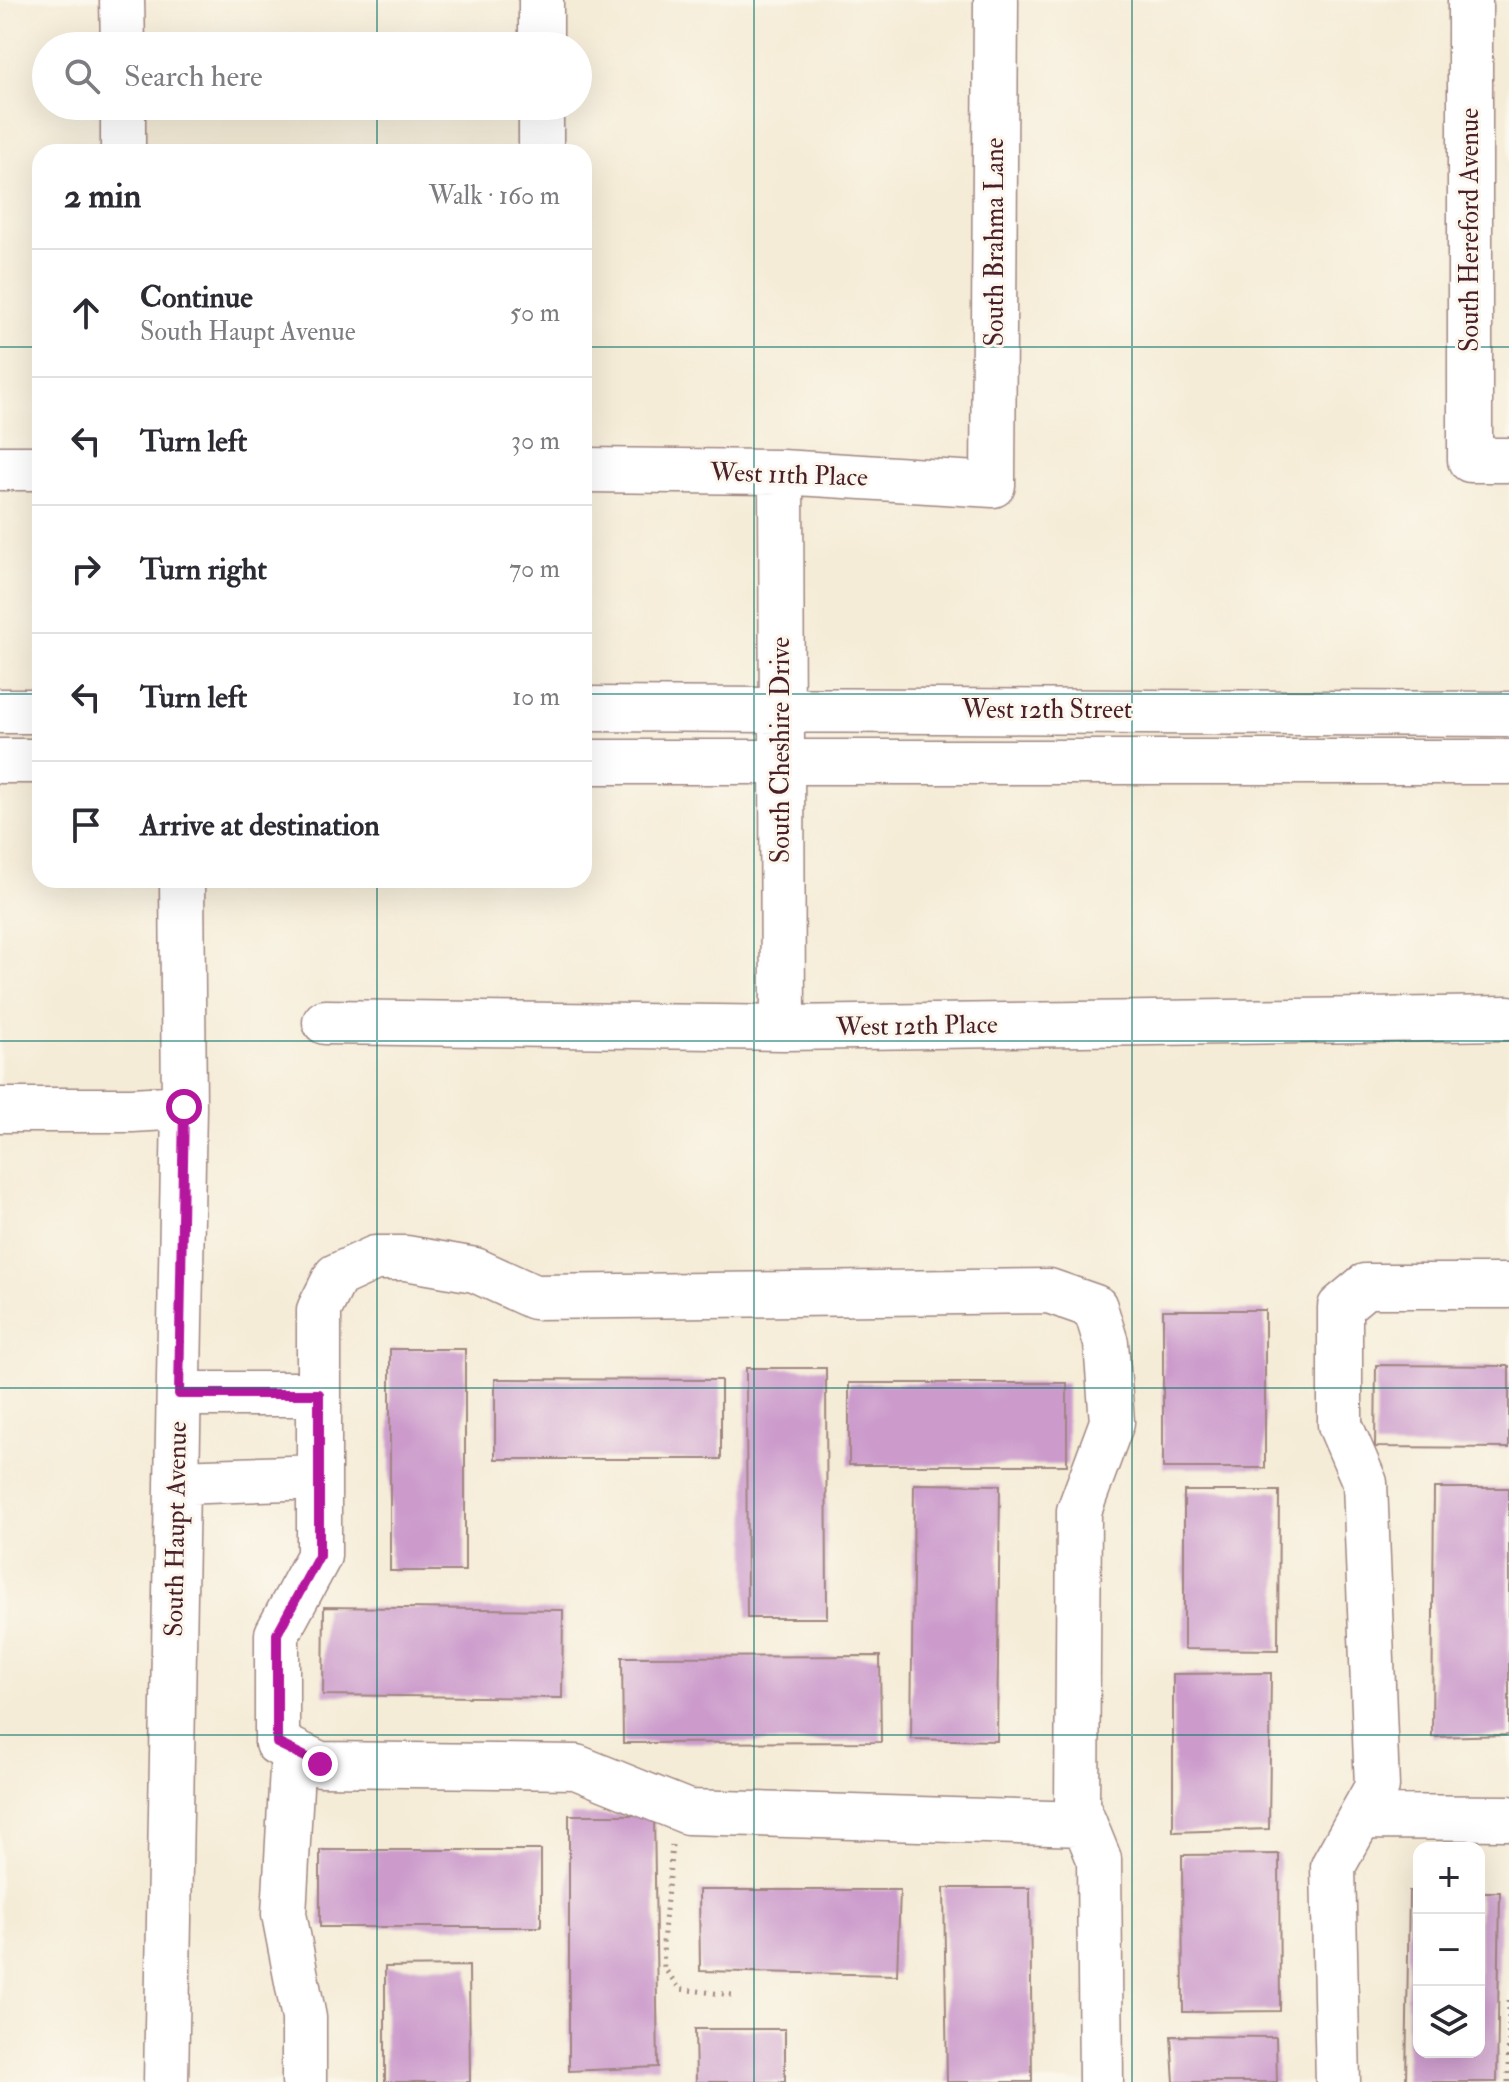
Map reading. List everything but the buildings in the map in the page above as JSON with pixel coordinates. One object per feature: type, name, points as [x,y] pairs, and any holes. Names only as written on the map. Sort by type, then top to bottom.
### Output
[{"type":"street","points":[[122,0],[123,32]]},
{"type":"street","points":[[541,0],[541,32]]},
{"type":"street","name":"South Brahma Lane","points":[[993,485],[996,0]]},
{"type":"street","name":"South Hereford Avenue","points":[[1470,0],[1490,460]]},
{"type":"street","points":[[123,120],[123,144]]},
{"type":"street","points":[[541,120],[541,144]]},
{"type":"street","points":[[0,468],[32,468]]},
{"type":"street","name":"West 11th Place","points":[[592,470],[781,472],[993,485]]},
{"type":"street","name":"South Cheshire Drive","points":[[781,472],[783,1028]]},
{"type":"street","name":"West 12th Street","points":[[592,709],[1509,714]]},
{"type":"street","points":[[0,711],[32,711]]},
{"type":"street","points":[[0,761],[32,761]]},
{"type":"street","name":"West 12th Street","points":[[592,762],[1509,762]]},
{"type":"street","name":"South Haupt Avenue","points":[[166,2082],[184,1107],[182,888]]},
{"type":"street","name":"West 12th Place","points":[[325,1022],[783,1028],[1509,1018]]},
{"type":"street","points":[[0,1110],[184,1107]]},
{"type":"street","points":[[1085,1824],[688,1812],[576,1767],[320,1764],[277,1743],[277,1634],[319,1556],[319,1310],[336,1276],[375,1258],[406,1258],[475,1270],[534,1297],[1049,1291],[1095,1307],[1106,1343],[1112,1422],[1079,1511],[1077,1805],[1085,1824],[1099,1859],[1101,2082]]},
{"type":"street","points":[[1338,2082],[1333,1866],[1377,1787],[1365,1483],[1340,1425],[1340,1307],[1365,1286],[1509,1286]]},
{"type":"street","points":[[179,1394],[319,1394]]},
{"type":"street","points":[[177,1482],[319,1477]]},
{"type":"street","points":[[293,1751],[284,1914],[304,2018],[304,2082]]},
{"type":"street","points":[[1361,1817],[1509,1818]]},
{"type":"path","points":[[688,1812],[669,1849],[664,1968],[680,1989],[732,1995]]},
{"type":"path","points":[[1508,2082],[1509,1994]]},
{"type":"route","points":[[184,1107],[179,1394],[319,1394],[319,1556],[277,1634],[277,1743],[320,1764]]}]
